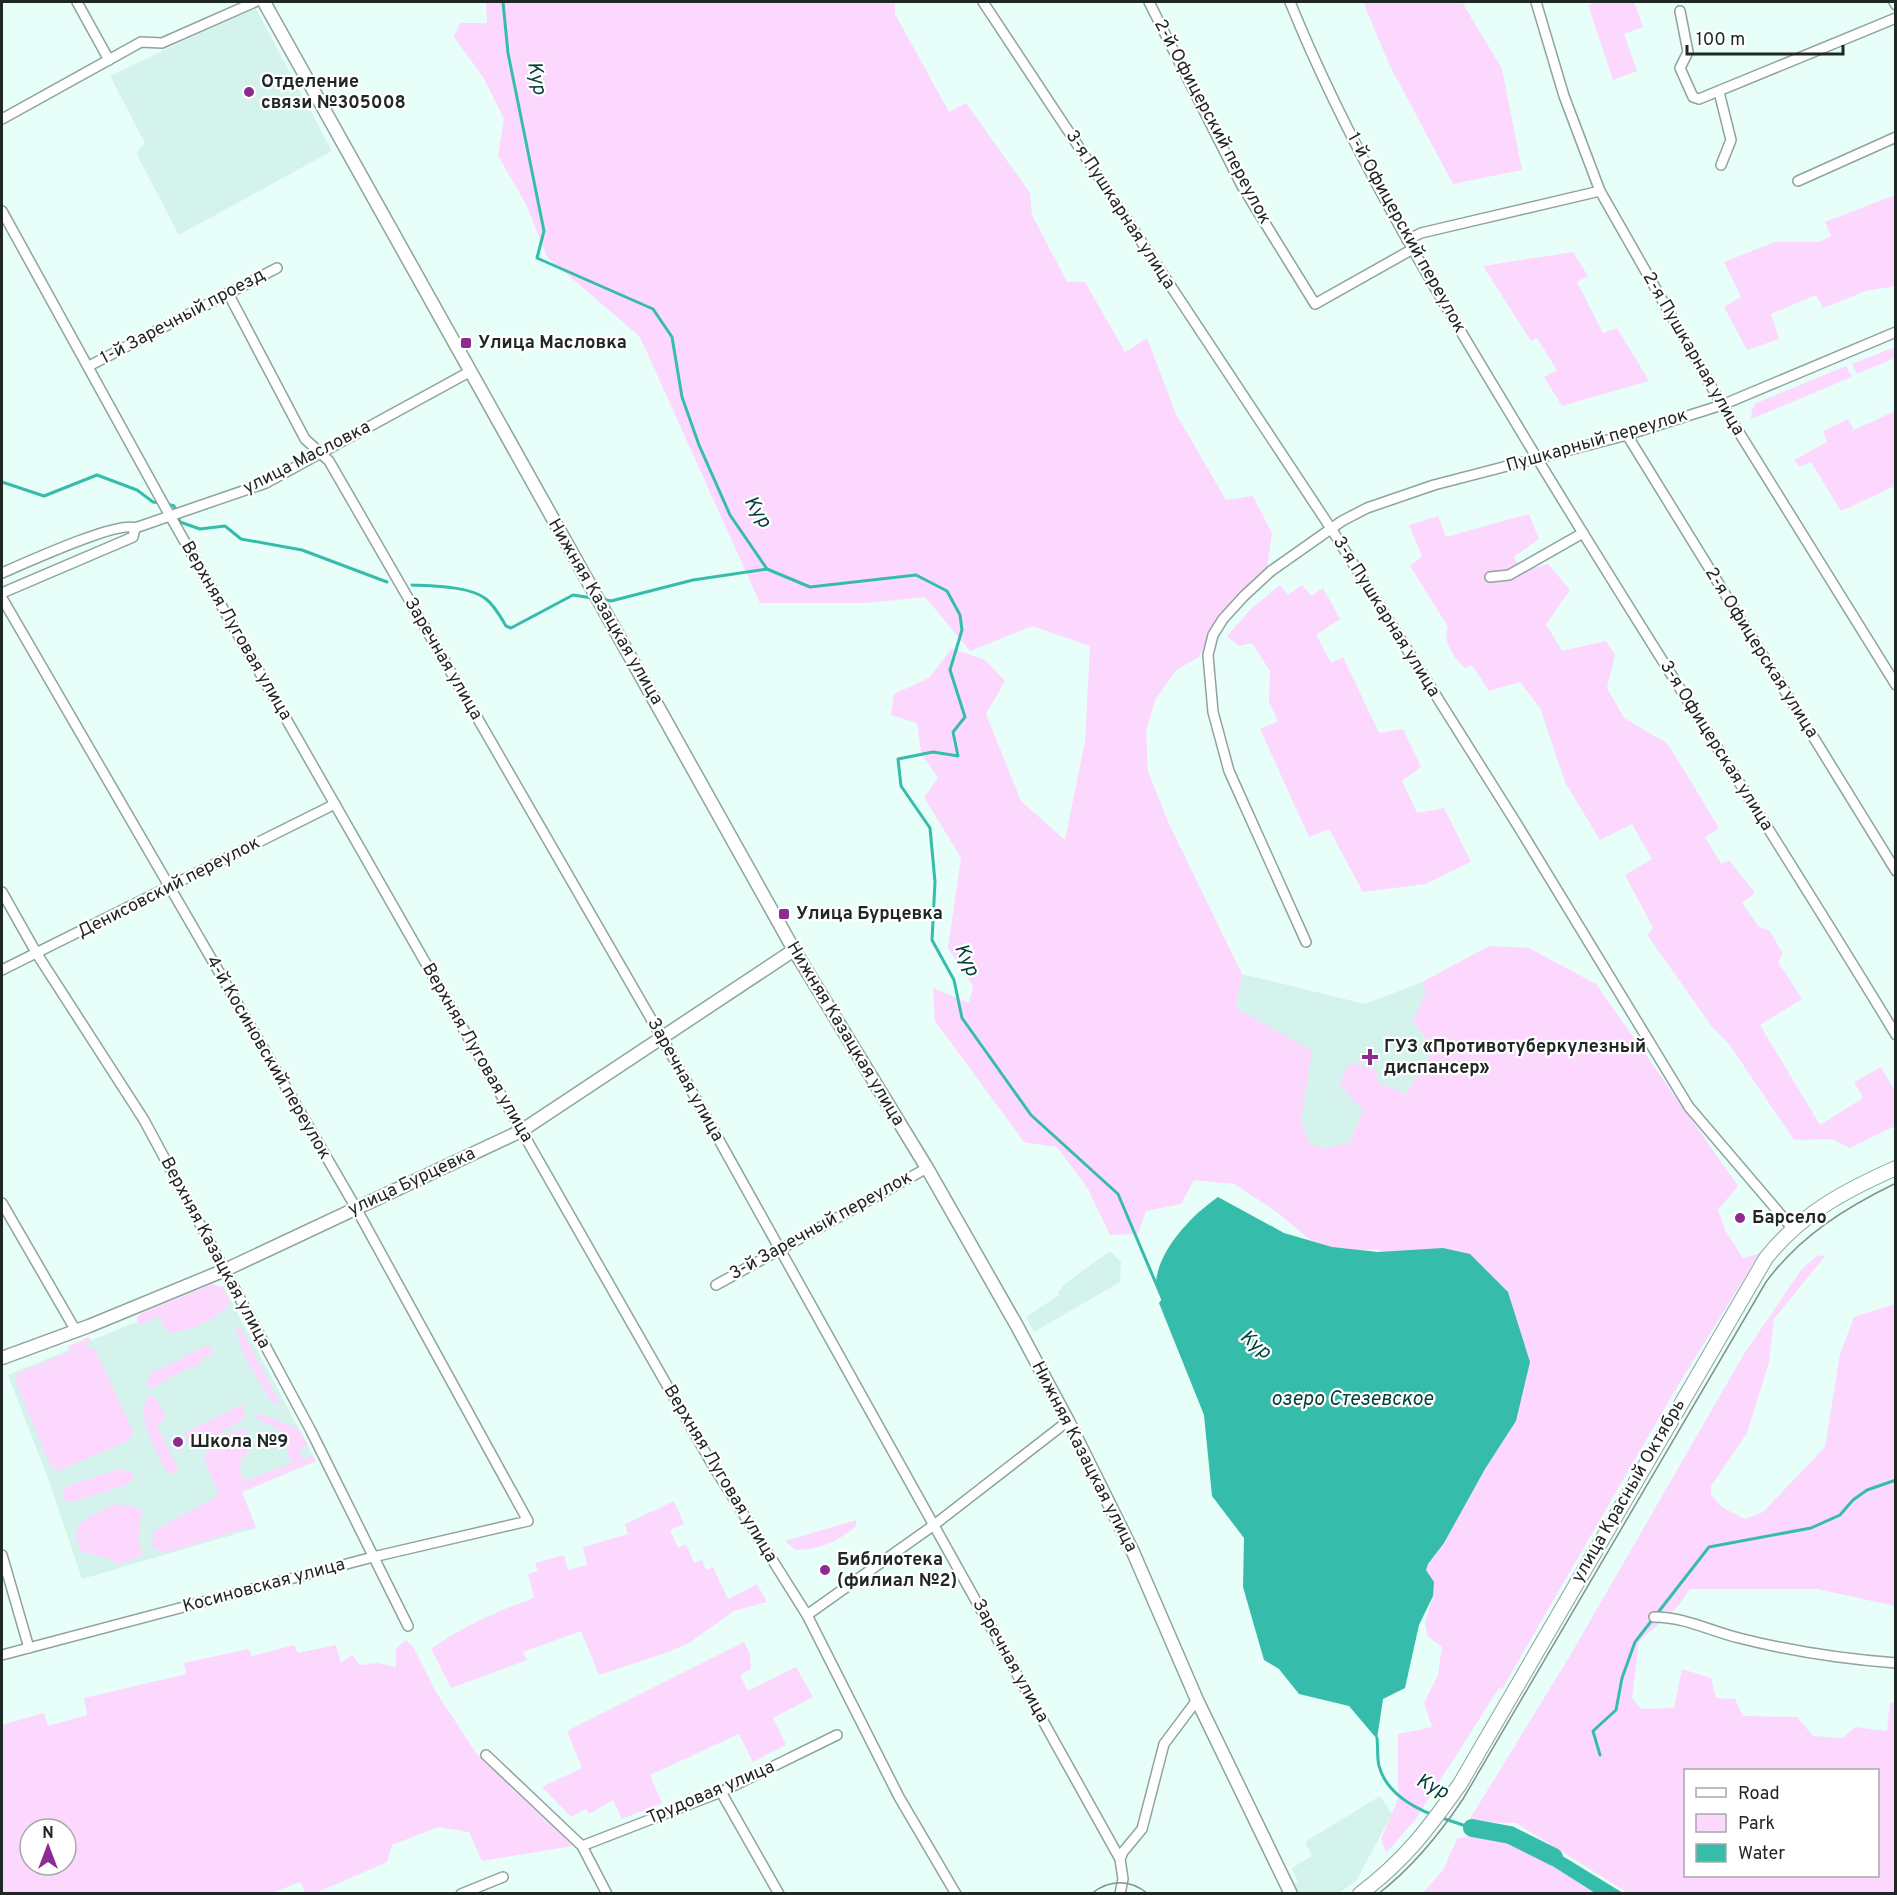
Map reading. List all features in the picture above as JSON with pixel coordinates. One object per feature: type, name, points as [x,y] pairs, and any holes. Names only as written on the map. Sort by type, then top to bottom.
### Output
[{"type":"main road","name":"улица Красный Октябрь","points":[[1360,1893],[1404,1858],[1423,1837],[1460,1784],[1745,1290],[1766,1258],[1793,1228],[1834,1196],[1896,1168]]},
{"type":"street","points":[[77,2],[109,60]]},
{"type":"street","points":[[2,119],[141,42],[162,43],[255,2]]},
{"type":"street","name":"Нижняя Казацкая улица","points":[[264,2],[794,950],[927,1168],[1068,1421],[1133,1552],[1197,1700],[1291,1893]]},
{"type":"street","name":"3-я Пушкарная улица","points":[[983,2],[1332,530],[1518,826],[1689,1107],[1793,1228]]},
{"type":"street","name":"2-й Офицерский переулок","points":[[1149,2],[1242,186],[1316,304],[1411,250]]},
{"type":"street","name":"1-й Офицерский переулок","points":[[1290,2],[1317,69],[1411,250],[1536,458]]},
{"type":"street","name":"2-я Пушкарная улица","points":[[1536,2],[1564,96],[1600,191],[1722,405],[1896,685]]},
{"type":"street","points":[[1680,11],[1688,52],[1680,68],[1693,97],[1699,99],[1896,18]]},
{"type":"street","points":[[1719,92],[1731,140],[1721,165]]},
{"type":"street","points":[[1798,181],[1896,137]]},
{"type":"street","points":[[1407,240],[1437,229],[1600,191]]},
{"type":"street","name":"Верхняя Луговая улица","points":[[2,211],[170,514],[521,1131],[712,1464],[807,1615],[899,1797],[956,1893]]},
{"type":"street","name":"1-й Заречный проезд","points":[[89,366],[277,268]]},
{"type":"street","name":"Заречная улица","points":[[228,293],[305,439],[318,454],[329,461],[661,1036],[934,1525],[1120,1859],[1123,1879],[1120,1893]]},
{"type":"street","name":"Пушкарный переулок","points":[[1306,942],[1229,771],[1213,712],[1208,655],[1213,635],[1223,619],[1244,596],[1271,571],[1342,521],[1367,508],[1434,485],[1627,435],[1722,405],[1896,332]]},
{"type":"street","name":"улица Масловка","points":[[2,593],[122,542],[132,537],[135,528],[170,514],[266,483],[471,371]]},
{"type":"street","name":"2-я Офицерская улица","points":[[1627,435],[1896,871]]},
{"type":"street","name":"3-я Офицерская улица","points":[[1536,458],[1896,1035]]},
{"type":"street","name":"улица Масловка","points":[[2,573],[110,530],[130,525],[135,528]]},
{"type":"street","points":[[1490,577],[1509,575],[1583,533]]},
{"type":"street","name":"4-й Косиновский переулок","points":[[2,598],[356,1208],[528,1521]]},
{"type":"street","name":"Денисовский переулок","points":[[2,970],[335,804]]},
{"type":"street","name":"Верхняя Казацкая улица","points":[[2,892],[37,954],[144,1120],[310,1429],[408,1626]]},
{"type":"street","name":"улица Бурцевка","points":[[2,1358],[76,1331],[225,1270],[521,1131],[661,1036],[794,950]]},
{"type":"street","name":"3-й Заречный переулок","points":[[716,1285],[927,1168]]},
{"type":"street","points":[[2,1203],[76,1331]]},
{"type":"street","points":[[807,1615],[934,1525],[1068,1421]]},
{"type":"street","name":"Косиновская улица","points":[[2,1655],[373,1557],[528,1521]]},
{"type":"street","points":[[2,1555],[29,1648]]},
{"type":"street","points":[[1654,1617],[1676,1617],[1738,1638],[1804,1652],[1896,1663]]},
{"type":"street","points":[[1120,1859],[1123,1851],[1142,1829],[1164,1744],[1197,1700]]},
{"type":"street","name":"Трудовая улица","points":[[582,1846],[721,1792],[837,1735]]},
{"type":"street","points":[[486,1755],[582,1846],[608,1893]]},
{"type":"street","points":[[721,1792],[779,1893]]},
{"type":"street","points":[[461,1893],[503,1877]]},
{"type":"shaded area","points":[[255,7],[332,151],[179,235],[136,153],[145,143],[110,76]]},
{"type":"shaded area","name":"ГУЗ «Противотуберкулезный диспансер»","points":[[1242,974],[1365,1004],[1422,982],[1426,992],[1413,1021],[1433,1050],[1406,1094],[1377,1082],[1378,1072],[1358,1063],[1339,1084],[1363,1111],[1350,1143],[1323,1149],[1310,1145],[1301,1122],[1236,1008]]},
{"type":"shaded area","points":[[1110,1251],[1121,1262],[1120,1282],[1034,1332],[1026,1317],[1059,1295],[1058,1292],[1066,1283]]},
{"type":"shaded area","points":[[223,1286],[316,1461],[242,1492],[256,1528],[82,1579],[49,1481],[8,1375]]},
{"type":"shaded area","points":[[1380,1796],[1392,1814],[1356,1881],[1339,1893],[1273,1894],[1298,1882],[1292,1868],[1312,1856],[1305,1842]]},
{"type":"green space","points":[[486,2],[895,2],[895,14],[949,112],[966,103],[1030,193],[1032,215],[1067,282],[1085,282],[1125,352],[1147,338],[1176,414],[1226,500],[1253,496],[1272,533],[1266,575],[1225,608],[1199,657],[1176,670],[1155,700],[1146,732],[1148,771],[1169,824],[1242,974],[1236,1008],[1312,1051],[1301,1122],[1310,1144],[1324,1149],[1350,1142],[1363,1111],[1339,1084],[1348,1066],[1358,1063],[1378,1072],[1378,1082],[1406,1094],[1433,1050],[1413,1021],[1426,992],[1422,982],[1489,946],[1529,948],[1596,984],[1738,1186],[1718,1210],[1725,1230],[1743,1258],[1759,1254],[1671,1397],[1502,1689],[1499,1688],[1415,1820],[1386,1853],[1381,1839],[1398,1799],[1398,1734],[1432,1727],[1424,1703],[1438,1675],[1442,1647],[1428,1637],[1425,1623],[1433,1596],[1426,1570],[1516,1421],[1378,1249],[1348,1252],[1310,1240],[1277,1212],[1234,1184],[1194,1180],[1181,1204],[1146,1211],[1138,1234],[1110,1235],[1088,1189],[1057,1147],[1024,1142],[935,1021],[933,988],[969,1003],[973,986],[948,948],[961,858],[924,797],[938,778],[921,753],[917,723],[891,715],[894,694],[929,678],[952,648],[985,660],[1005,681],[986,714],[1021,801],[1065,840],[1085,741],[1090,646],[1032,626],[970,651],[925,597],[866,603],[760,603],[640,337],[547,257],[526,204],[498,156],[504,119],[483,77],[454,37],[460,23],[487,23]]},
{"type":"green space","points":[[1363,2],[1462,2],[1502,69],[1522,170],[1453,184],[1390,66]]},
{"type":"green space","points":[[1597,2],[1634,2],[1643,27],[1624,34],[1637,71],[1613,80],[1588,5]]},
{"type":"green space","points":[[1895,195],[1895,286],[1866,291],[1823,308],[1816,295],[1771,314],[1779,339],[1747,350],[1724,307],[1741,297],[1724,262],[1775,242],[1819,242],[1831,236],[1825,222]]},
{"type":"green space","points":[[1573,252],[1588,276],[1577,282],[1603,333],[1617,328],[1649,381],[1562,406],[1544,377],[1557,370],[1537,338],[1531,341],[1483,266]]},
{"type":"green space","points":[[1895,347],[1895,358],[1857,374],[1852,364]]},
{"type":"green space","points":[[1846,366],[1852,377],[1751,419],[1752,409],[1756,403]]},
{"type":"green space","points":[[1895,411],[1895,486],[1841,511],[1811,462],[1799,467],[1794,460],[1827,442],[1823,431],[1848,419],[1854,430]]},
{"type":"green space","points":[[1529,514],[1539,539],[1514,557],[1521,572],[1548,564],[1570,590],[1546,624],[1562,651],[1606,641],[1615,655],[1607,688],[1624,718],[1668,744],[1719,828],[1705,837],[1721,864],[1729,860],[1755,893],[1742,903],[1758,926],[1770,931],[1783,954],[1778,962],[1802,999],[1760,1025],[1820,1125],[1863,1098],[1854,1082],[1881,1067],[1895,1091],[1895,1126],[1850,1148],[1831,1139],[1794,1140],[1729,1044],[1713,1028],[1647,935],[1653,928],[1625,875],[1652,859],[1632,824],[1600,840],[1565,782],[1540,708],[1520,682],[1489,691],[1472,665],[1465,668],[1453,655],[1448,644],[1448,627],[1410,566],[1422,556],[1409,525],[1438,516],[1446,537]]},
{"type":"green space","points":[[1280,585],[1288,595],[1302,585],[1311,596],[1323,588],[1340,619],[1316,635],[1331,663],[1343,657],[1379,733],[1403,729],[1421,767],[1402,781],[1417,813],[1444,808],[1471,862],[1425,884],[1363,892],[1329,829],[1309,837],[1260,729],[1278,721],[1269,702],[1270,671],[1252,643],[1239,646],[1227,636],[1252,608]]},
{"type":"green space","points":[[1826,1255],[1774,1319],[1769,1362],[1747,1433],[1711,1486],[1711,1495],[1723,1508],[1745,1519],[1763,1512],[1825,1447],[1840,1354],[1854,1317],[1895,1304],[1895,1606],[1817,1589],[1690,1589],[1678,1606],[1639,1642],[1632,1698],[1641,1709],[1674,1708],[1682,1669],[1711,1678],[1716,1698],[1735,1699],[1743,1716],[1797,1717],[1813,1736],[1843,1738],[1855,1727],[1887,1731],[1890,1702],[1895,1703],[1895,1893],[1628,1893],[1516,1823],[1468,1822],[1571,1654],[1744,1354],[1801,1270],[1817,1256]]},
{"type":"green space","points":[[212,1284],[223,1288],[230,1300],[227,1306],[213,1318],[174,1332],[167,1332],[158,1316],[141,1325],[137,1322],[137,1317],[142,1313]]},
{"type":"green space","points":[[239,1325],[280,1403],[273,1404],[242,1350],[236,1327]]},
{"type":"green space","points":[[89,1337],[91,1341],[84,1345],[95,1349],[133,1431],[130,1440],[58,1471],[50,1465],[15,1381],[18,1373],[81,1347],[70,1350],[67,1347]]},
{"type":"green space","points":[[208,1345],[213,1349],[212,1354],[205,1357],[199,1365],[186,1369],[155,1387],[150,1387],[147,1383],[150,1374]]},
{"type":"green space","points":[[149,1395],[154,1396],[167,1417],[157,1425],[178,1469],[173,1475],[165,1470],[145,1423],[145,1404]]},
{"type":"green space","points":[[243,1404],[245,1418],[193,1451],[184,1433]]},
{"type":"green space","points":[[258,1413],[299,1429],[308,1445],[299,1450],[304,1459],[313,1455],[316,1461],[242,1492],[256,1528],[249,1530],[249,1527],[164,1553],[151,1546],[154,1531],[219,1495],[204,1459],[209,1449],[220,1438],[234,1431],[245,1430],[250,1446],[248,1453],[239,1460],[242,1466],[239,1470],[245,1481],[292,1463],[277,1428],[256,1419]]},
{"type":"green space","points":[[119,1469],[132,1472],[133,1479],[128,1484],[73,1502],[64,1500],[62,1492],[67,1486]]},
{"type":"green space","points":[[674,1501],[684,1524],[670,1530],[678,1548],[686,1544],[694,1563],[702,1560],[706,1570],[713,1567],[728,1599],[757,1584],[767,1602],[734,1611],[689,1643],[599,1675],[581,1631],[523,1652],[527,1660],[451,1688],[431,1649],[481,1620],[534,1598],[528,1574],[538,1571],[535,1563],[564,1555],[568,1570],[587,1565],[583,1547],[628,1534],[625,1524]]},
{"type":"green space","points":[[114,1504],[137,1507],[142,1512],[138,1541],[143,1552],[139,1557],[120,1565],[107,1558],[81,1552],[75,1535],[81,1522]]},
{"type":"green space","points":[[856,1520],[856,1526],[849,1532],[820,1547],[795,1550],[785,1541]]},
{"type":"green space","points":[[406,1640],[413,1647],[436,1692],[476,1753],[573,1846],[482,1861],[469,1832],[438,1827],[392,1845],[387,1862],[316,1893],[306,1893],[300,1882],[270,1894],[2,1893],[2,1725],[44,1713],[48,1726],[87,1715],[84,1698],[186,1674],[184,1663],[248,1649],[252,1656],[294,1645],[298,1653],[336,1645],[341,1663],[352,1655],[360,1665],[377,1663],[396,1667],[396,1648]]},
{"type":"green space","points":[[744,1642],[750,1654],[751,1669],[740,1675],[748,1691],[796,1667],[813,1697],[773,1718],[786,1745],[753,1762],[739,1734],[650,1775],[662,1803],[622,1819],[613,1800],[589,1814],[586,1809],[571,1817],[542,1787],[582,1768],[567,1731]]},
{"type":"green space","points":[[1470,1835],[1509,1841],[1539,1857],[1595,1893],[1422,1894],[1443,1870],[1457,1839]]},
{"type":"water","name":"озеро Стезевское","points":[[1218,1197],[1284,1233],[1332,1247],[1378,1252],[1443,1248],[1470,1254],[1508,1292],[1530,1362],[1516,1421],[1485,1469],[1444,1543],[1428,1564],[1426,1570],[1434,1582],[1433,1596],[1419,1625],[1405,1688],[1383,1699],[1377,1739],[1349,1706],[1299,1694],[1279,1669],[1264,1660],[1243,1587],[1244,1538],[1212,1496],[1204,1415],[1159,1303],[1162,1299],[1156,1284],[1158,1270],[1170,1245],[1198,1213]]},
{"type":"water","points":[[1538,1841],[1623,1893],[1595,1893],[1529,1851]]},
{"type":"waterway","name":"Кур","points":[[503,2],[508,53],[544,231],[537,258],[653,309],[672,337],[682,397],[699,445],[730,515],[767,569],[810,587],[916,575],[947,591],[960,615],[962,630],[950,670],[965,717],[953,732],[958,756],[933,752],[898,759],[901,786],[930,828],[935,882],[932,940],[954,980],[962,1018],[1031,1115],[1118,1194],[1163,1300]]},
{"type":"waterway","points":[[2,482],[44,496],[97,475],[137,490],[153,502],[161,503]]},
{"type":"waterway","points":[[167,504],[174,506],[180,522],[200,529],[225,526],[241,539],[302,550],[387,582]]},
{"type":"waterway","points":[[602,599],[611,601],[693,580],[767,569]]},
{"type":"waterway","points":[[412,585],[470,591],[489,602],[506,626],[511,628],[573,595],[592,598]]},
{"type":"waterway","points":[[1600,1755],[1593,1731],[1616,1710],[1622,1678],[1635,1642],[1709,1547],[1811,1528],[1840,1515],[1853,1500],[1867,1490],[1896,1480]]},
{"type":"waterway","name":"Кур","points":[[1377,1738],[1379,1766],[1387,1783],[1400,1797],[1433,1815]]},
{"type":"waterway","name":"Кур","points":[[1442,1818],[1472,1828]]},
{"type":"waterway","name":"Кур","points":[[1472,1828],[1510,1835],[1554,1857]]},
{"type":"tram line","points":[[1378,1894],[1425,1850],[1463,1799],[1766,1282],[1793,1251],[1809,1237],[1841,1213],[1896,1183]]},
{"type":"tram line","points":[[1091,1894],[1112,1883],[1127,1883],[1148,1894]]},
{"type":"place","name":"Отделение связи №305008","points":[[249,92]]},
{"type":"place","name":"Улица Масловка","points":[[466,343]]},
{"type":"place","name":"Улица Бурцевка","points":[[784,914]]},
{"type":"place","name":"ГУЗ «Противотуберкулезный диспансер»","points":[[1370,1057]]},
{"type":"place","name":"Барсело","points":[[1740,1218]]},
{"type":"place","name":"Школа №9","points":[[178,1442]]},
{"type":"place","name":"Библиотека (филиал №2)","points":[[825,1570]]}]
